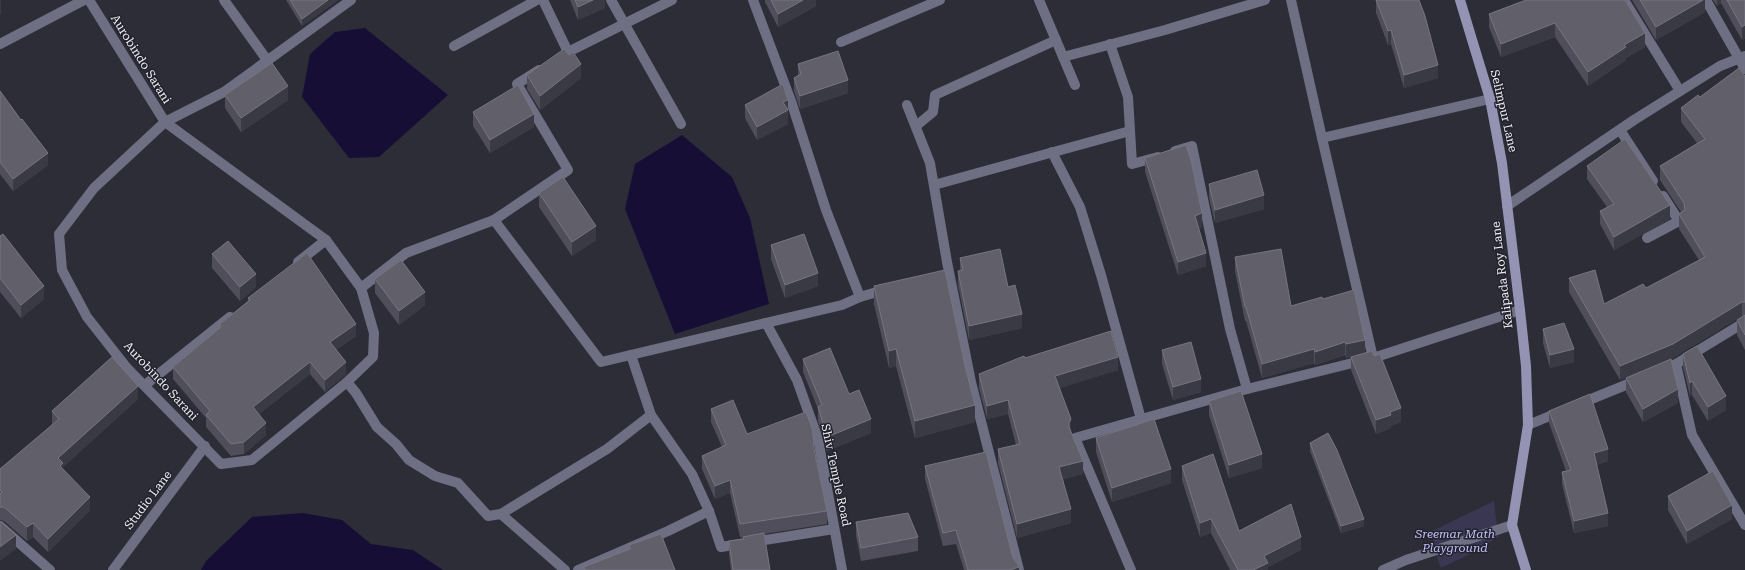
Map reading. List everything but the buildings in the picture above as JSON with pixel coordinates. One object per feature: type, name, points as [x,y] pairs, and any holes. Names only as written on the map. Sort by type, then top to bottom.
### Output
[{"type":"street","points":[[0,44],[84,0]]},
{"type":"street","name":"Aurobindo Sarani","points":[[89,0],[165,122],[94,188],[59,234],[62,270],[87,317],[127,368],[221,464],[252,460],[347,382]]},
{"type":"street","points":[[224,0],[267,60]]},
{"type":"street","points":[[351,0],[224,92],[165,122],[326,240],[361,288],[374,333],[373,357],[347,382],[356,393],[377,427],[396,444],[409,460],[435,476],[458,483],[488,516],[501,514],[607,449],[651,415]]},
{"type":"street","points":[[454,46],[537,0]]},
{"type":"street","points":[[542,0],[564,54],[672,0]]},
{"type":"street","points":[[611,0],[682,124]]},
{"type":"street","points":[[753,0],[791,101],[826,210],[860,297]]},
{"type":"street","points":[[841,42],[940,0]]},
{"type":"street","points":[[1039,0],[1075,85]]},
{"type":"street","points":[[1063,57],[1165,30],[1265,0]]},
{"type":"street","points":[[1291,0],[1373,358]]},
{"type":"street","name":"Selimpur Lane","points":[[1460,0],[1490,99],[1502,162],[1507,206]]},
{"type":"street","points":[[1624,0],[1680,91]]},
{"type":"street","points":[[1706,0],[1742,57],[1745,69]]},
{"type":"street","points":[[916,126],[933,112],[935,95],[1056,40]]},
{"type":"street","points":[[1110,44],[1128,97],[1132,164],[1192,146],[1230,329],[1247,389]]},
{"type":"street","name":"Kalipada Roy Lane","points":[[1526,570],[1512,525],[1528,425],[1526,366],[1507,206],[1680,91],[1720,66],[1742,57]]},
{"type":"street","points":[[361,288],[406,253],[494,220],[568,170],[517,84],[549,64]]},
{"type":"street","points":[[1322,138],[1490,99]]},
{"type":"street","points":[[907,104],[930,163],[945,271],[971,382],[1019,570]]},
{"type":"street","points":[[1620,130],[1679,221],[1647,238]]},
{"type":"street","points":[[934,185],[1130,131]]},
{"type":"street","points":[[1052,152],[1080,206],[1141,419]]},
{"type":"street","points":[[494,220],[601,362],[842,305],[860,297],[897,285]]},
{"type":"street","points":[[290,269],[326,240]]},
{"type":"street","points":[[1131,570],[1075,438],[1247,389],[1373,358],[1520,310]]},
{"type":"street","points":[[145,385],[236,312]]},
{"type":"street","points":[[1528,425],[1676,364],[1745,322]]},
{"type":"street","name":"Shiv Temple Road","points":[[766,323],[797,380],[818,439],[842,570]]},
{"type":"street","points":[[631,355],[651,415],[692,474],[709,511],[721,547],[834,529]]},
{"type":"street","points":[[1676,364],[1692,435],[1745,525]]},
{"type":"street","name":"Studio Lane","points":[[113,570],[205,446]]},
{"type":"street","points":[[578,570],[668,531],[709,511]]},
{"type":"street","points":[[501,514],[565,570]]},
{"type":"street","points":[[1383,570],[1406,560],[1512,525]]},
{"type":"street","points":[[0,526],[50,570]]},
{"type":"green space","name":"Sreemar Math Playground","points":[[1494,501],[1498,537],[1468,555],[1441,568],[1434,549],[1434,530]]},
{"type":"shaded area","points":[[365,28],[448,95],[379,157],[349,158],[302,97],[310,54],[335,32]]},
{"type":"shaded area","points":[[682,135],[732,177],[750,218],[769,304],[675,334],[625,209],[635,164]]},
{"type":"shaded area","points":[[303,513],[342,520],[371,544],[413,550],[443,570],[201,570],[206,561],[252,517]]}]
